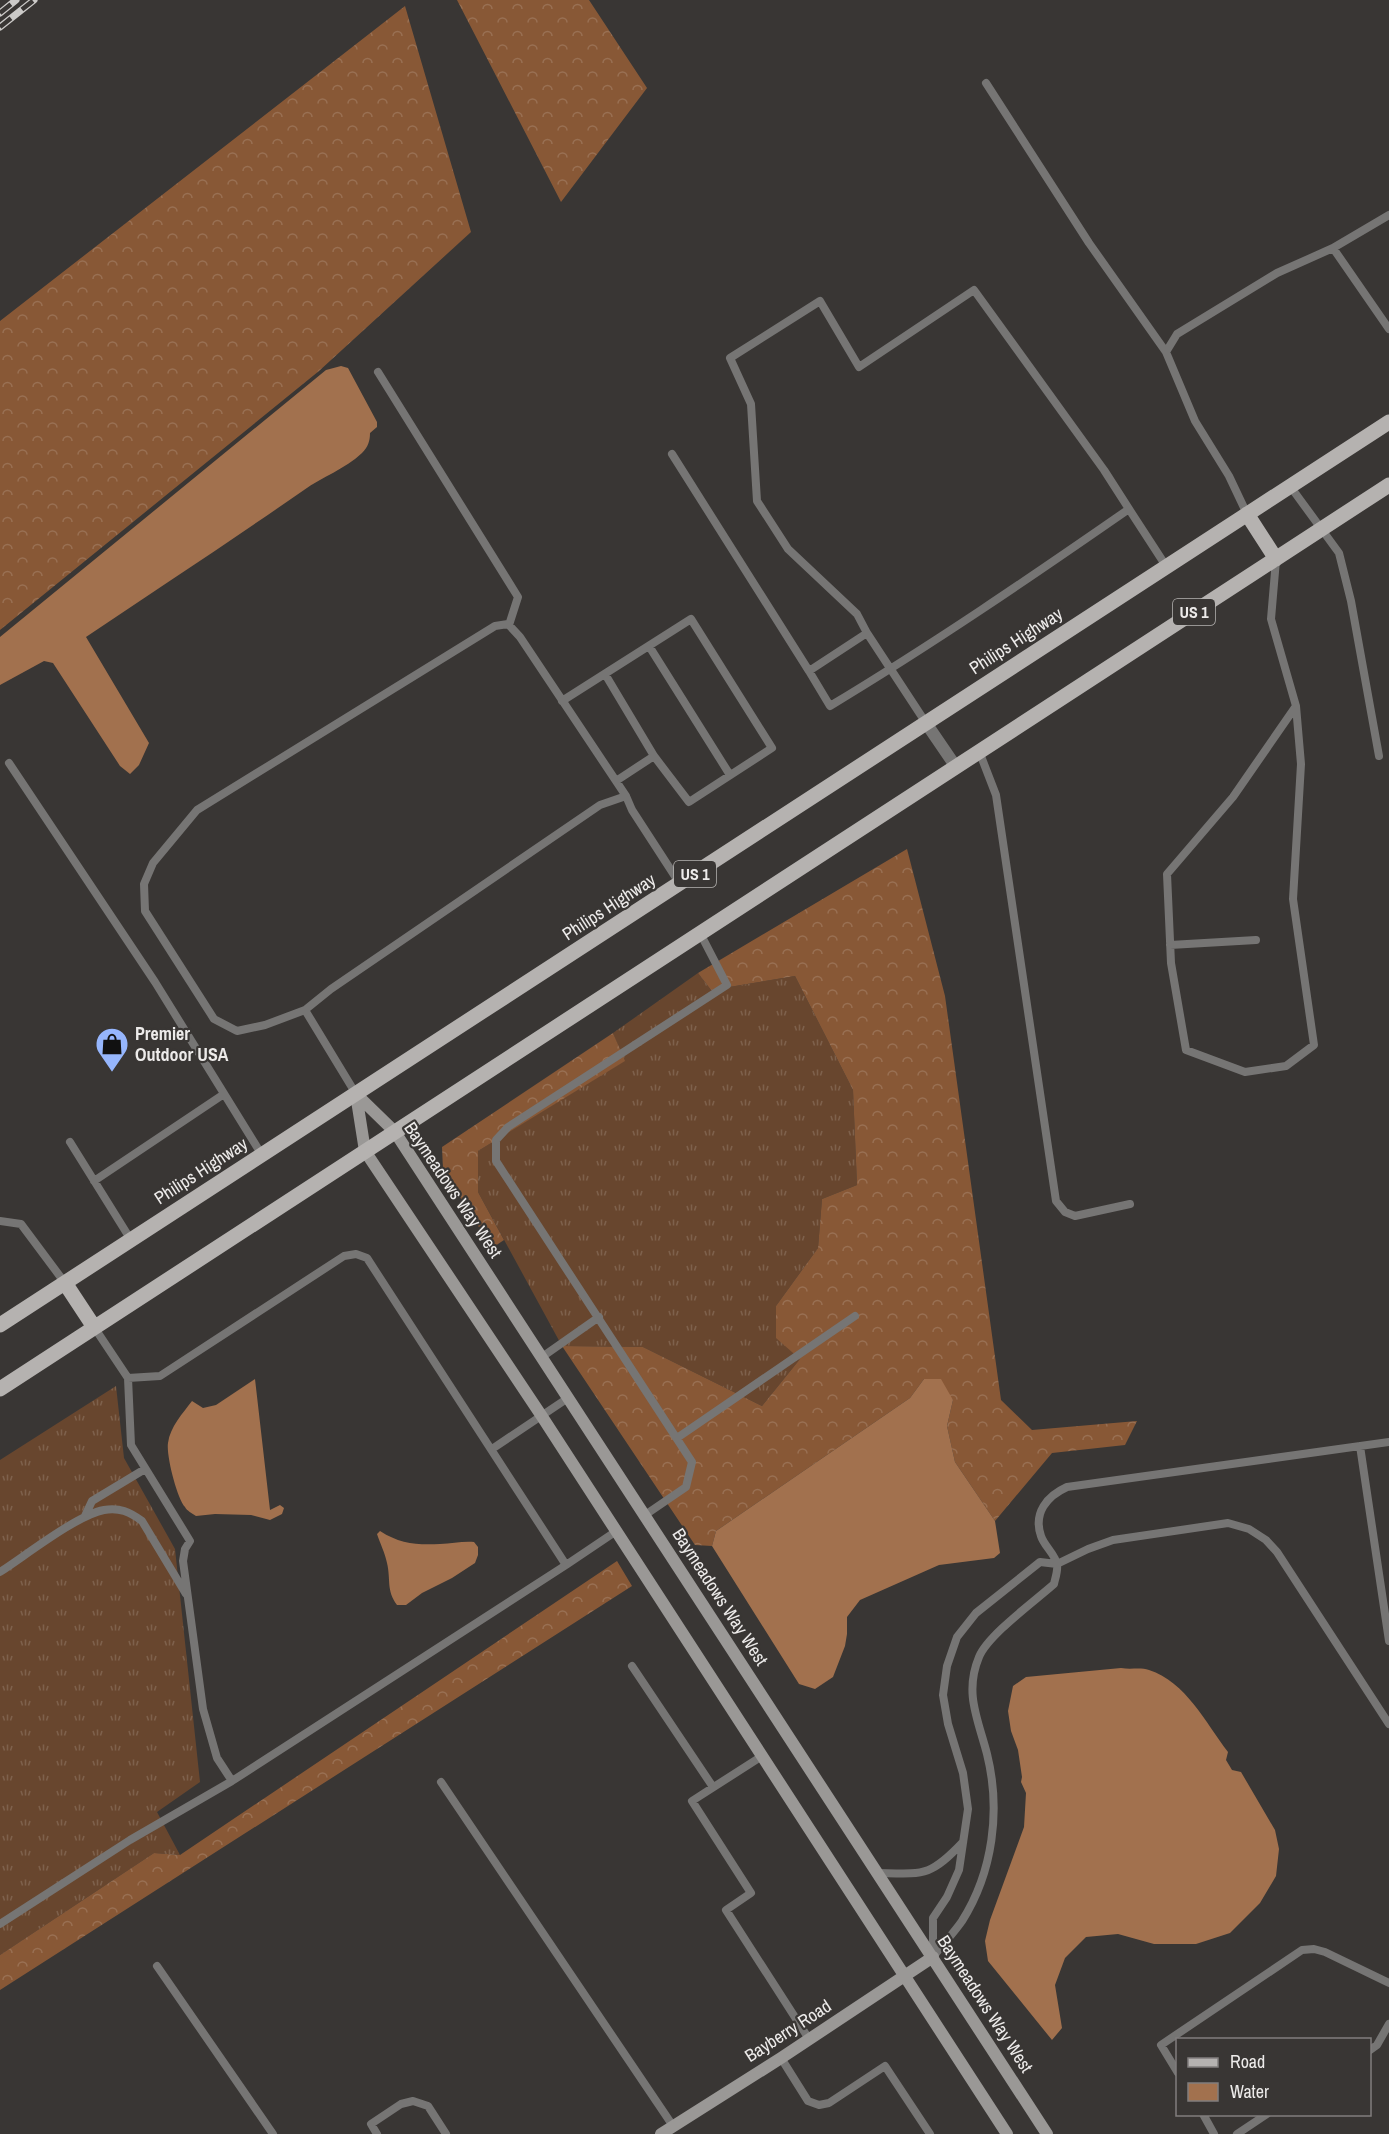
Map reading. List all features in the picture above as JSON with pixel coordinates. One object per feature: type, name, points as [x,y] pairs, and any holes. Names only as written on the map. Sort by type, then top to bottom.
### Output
[{"type":"main road","name":"Philips Highway","points":[[0,1325],[1389,422]]},
{"type":"main road","name":"US 1","points":[[0,1389],[1389,485]]},
{"type":"main road","points":[[1247,514],[1276,559]]},
{"type":"main road","points":[[65,1283],[94,1327]]},
{"type":"street","points":[[926,723],[956,767]]},
{"type":"street","points":[[356,1094],[365,1151],[541,1415],[1007,2134]]},
{"type":"street","name":"Baymeadows Way West","points":[[356,1094],[395,1132],[1047,2134]]},
{"type":"street","name":"Bayberry Road","points":[[662,2134],[933,1957]]},
{"type":"lane","points":[[986,83],[1089,243],[1166,352],[1196,421],[1232,482],[1247,514]]},
{"type":"lane","points":[[1166,352],[1177,334],[1277,273],[1333,248],[1389,215]]},
{"type":"lane","points":[[1333,248],[1389,329]]},
{"type":"lane","points":[[926,723],[857,614],[788,549],[757,501],[751,404],[730,358],[820,301],[859,367],[974,290],[1104,470],[1166,567]]},
{"type":"lane","points":[[378,372],[518,597],[509,625]]},
{"type":"lane","points":[[672,454],[830,706],[1028,579],[1129,509]]},
{"type":"lane","points":[[1290,486],[1338,553],[1351,601],[1379,756]]},
{"type":"lane","points":[[1276,559],[1271,619],[1296,706],[1301,764],[1293,899],[1314,1045],[1286,1066],[1245,1072],[1186,1050],[1171,963],[1167,874],[1233,797],[1296,706]]},
{"type":"lane","points":[[562,701],[692,619],[772,748],[689,801],[654,756],[605,674]]},
{"type":"lane","points":[[509,625],[520,637],[626,796],[632,810],[680,884]]},
{"type":"lane","points":[[509,625],[495,626],[197,810],[153,863],[144,884],[145,911],[214,1019],[237,1031],[265,1025],[305,1010],[331,989],[600,805],[626,796]]},
{"type":"lane","points":[[809,671],[867,633]]},
{"type":"lane","points":[[649,646],[730,775]]},
{"type":"lane","points":[[979,751],[996,795],[1056,1201],[1065,1212],[1075,1216],[1130,1204]]},
{"type":"lane","points":[[616,781],[654,756]]},
{"type":"lane","points":[[9,763],[155,982],[262,1155]]},
{"type":"lane","points":[[645,1515],[686,1488],[692,1462],[496,1161],[496,1140],[508,1127],[727,985],[700,933]]},
{"type":"lane","points":[[1170,945],[1256,940]]},
{"type":"lane","points":[[305,1010],[356,1094]]},
{"type":"lane","points":[[94,1180],[224,1094]]},
{"type":"lane","points":[[70,1142],[131,1240]]},
{"type":"lane","points":[[2,1222],[21,1224],[65,1283]]},
{"type":"lane","points":[[128,1378],[160,1376],[344,1256],[356,1254],[367,1258],[567,1565]]},
{"type":"lane","points":[[676,1438],[855,1316]]},
{"type":"lane","points":[[542,1357],[598,1317]]},
{"type":"lane","points":[[94,1327],[128,1378],[131,1446],[190,1541],[185,1549],[183,1561],[203,1709],[217,1758],[232,1781]]},
{"type":"lane","points":[[492,1449],[568,1398]]},
{"type":"lane","points":[[933,1957],[961,1923],[974,1899],[987,1866],[993,1839],[992,1775],[972,1702],[972,1677],[980,1654],[1002,1628],[1054,1584],[1057,1564],[1040,1536],[1039,1517],[1044,1502],[1054,1493],[1067,1487],[1389,1442]]},
{"type":"lane","points":[[1360,1446],[1389,1641]]},
{"type":"lane","points":[[86,1516],[92,1502],[145,1469]]},
{"type":"lane","points":[[0,1572],[86,1516],[104,1510],[119,1509],[131,1513],[142,1521],[188,1598]]},
{"type":"lane","points":[[933,1957],[933,1918],[947,1897],[959,1870],[968,1809],[963,1773],[948,1724],[943,1695],[947,1666],[957,1637],[976,1613],[1040,1562],[1057,1564],[1113,1540],[1228,1523],[1248,1529],[1266,1540],[1278,1552],[1389,1724]]},
{"type":"lane","points":[[0,1924],[130,1840],[232,1781],[615,1532]]},
{"type":"lane","points":[[632,1666],[713,1787]]},
{"type":"lane","points":[[762,1756],[692,1801],[750,1893],[726,1910],[809,2039]]},
{"type":"lane","points":[[441,1782],[673,2126]]},
{"type":"lane","points":[[878,1873],[915,1874],[933,1869],[964,1840]]},
{"type":"lane","points":[[1176,2070],[1161,2045],[1302,1950],[1314,1949],[1325,1952],[1389,1983]]},
{"type":"lane","points":[[157,1965],[273,2134]]},
{"type":"lane","points":[[1371,2049],[1377,2045],[1389,2025]]},
{"type":"lane","points":[[781,2058],[808,2101],[819,2105],[829,2103],[885,2066],[930,2134]]},
{"type":"lane","points":[[377,2134],[370,2124],[401,2104],[413,2101],[428,2106],[446,2134]]},
{"type":"lane","points":[[1204,2116],[1214,2134]]},
{"type":"lane","points":[[1237,2134],[1265,2116]]},
{"type":"green space","points":[[457,0],[589,0],[647,88],[561,202]]},
{"type":"green space","points":[[405,6],[471,232],[319,371],[0,630],[0,321]]},
{"type":"green space","points":[[907,849],[945,996],[1001,1400],[1032,1430],[1137,1421],[1125,1445],[1052,1453],[995,1521],[955,1462],[947,1426],[953,1400],[924,1379],[910,1398],[716,1531],[712,1546],[695,1545],[562,1346],[643,1347],[762,1406],[800,1359],[776,1338],[776,1306],[818,1248],[822,1199],[857,1185],[853,1090],[795,976],[711,990],[698,973]]},
{"type":"green space","points":[[698,973],[711,990],[795,976],[853,1090],[857,1185],[822,1199],[818,1248],[776,1306],[800,1359],[762,1406],[643,1347],[562,1346],[478,1192],[478,1151],[624,1061],[613,1033]]},
{"type":"green space","points":[[613,1033],[625,1061],[478,1151],[478,1192],[504,1240],[492,1248],[443,1170],[442,1147]]},
{"type":"green space","points":[[116,1386],[124,1458],[175,1549],[200,1782],[157,1812],[180,1855],[154,1853],[0,1955],[0,1460]]},
{"type":"green space","points":[[617,1561],[632,1586],[0,1990],[0,1955],[154,1853],[180,1855]]},
{"type":"water","points":[[341,366],[348,368],[377,422],[377,427],[370,433],[368,444],[362,453],[86,637],[149,743],[139,765],[130,774],[120,766],[53,663],[44,661],[0,685],[0,637],[326,370]]},
{"type":"water","points":[[255,1379],[270,1510],[280,1505],[284,1508],[282,1514],[270,1520],[251,1515],[196,1516],[188,1511],[182,1502],[170,1466],[168,1443],[171,1431],[192,1401],[203,1408],[216,1405]]},
{"type":"water","points":[[924,1379],[941,1379],[953,1400],[947,1426],[955,1462],[995,1521],[1000,1553],[994,1558],[939,1565],[860,1600],[847,1617],[845,1646],[833,1677],[815,1689],[799,1684],[712,1546],[716,1531],[910,1398]]},
{"type":"water","points":[[380,1531],[395,1539],[416,1544],[474,1542],[478,1547],[478,1555],[475,1563],[452,1578],[422,1593],[406,1605],[397,1605],[391,1594],[386,1559],[377,1534]]},
{"type":"water","points":[[1121,1668],[1146,1669],[1162,1676],[1184,1693],[1203,1716],[1228,1752],[1226,1760],[1232,1770],[1241,1772],[1275,1830],[1279,1849],[1276,1876],[1260,1903],[1230,1933],[1196,1944],[1154,1944],[1118,1934],[1086,1937],[1065,1958],[1055,1985],[1062,2028],[1052,2040],[988,1961],[985,1941],[990,1920],[1024,1827],[1026,1793],[1021,1782],[1018,1750],[1011,1731],[1008,1711],[1013,1686],[1026,1677]]},
{"type":"railway","points":[[0,13],[16,0]]},
{"type":"railway","points":[[0,27],[34,0]]},
{"type":"place","name":"Premier Outdoor USA","points":[[112,1073]]}]
